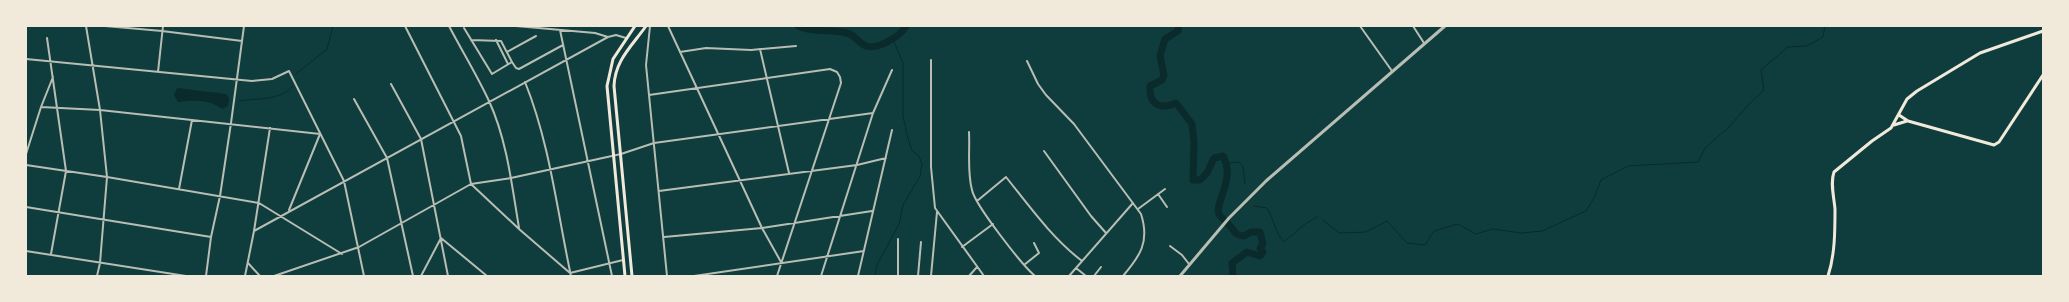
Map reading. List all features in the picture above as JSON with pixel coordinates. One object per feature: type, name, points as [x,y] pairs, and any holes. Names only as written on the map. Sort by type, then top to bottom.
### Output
[{"type":"main road","points":[[624,276],[624,260],[607,86],[610,66],[626,38],[635,26]]},
{"type":"main road","points":[[632,276],[614,77],[622,57],[646,26]]},
{"type":"main road","points":[[1894,125],[1907,99],[1928,83],[1980,53],[2043,30]]},
{"type":"main road","points":[[626,38],[634,41]]},
{"type":"main road","points":[[1899,115],[1908,121],[1994,145],[1999,142],[2043,74]]},
{"type":"main road","points":[[1828,276],[1834,233],[1835,208],[1832,177],[1834,172],[1894,125],[1908,121]]},
{"type":"main road","points":[[621,232],[627,232]]},
{"type":"street","points":[[86,26],[91,64],[100,110],[107,176],[100,263],[97,276]]},
{"type":"street","points":[[105,26],[162,31],[242,41]]},
{"type":"street","points":[[158,72],[163,26]]},
{"type":"street","points":[[206,276],[211,237],[220,196],[238,79],[244,26]]},
{"type":"street","points":[[406,26],[455,121],[461,136],[471,184],[570,275]]},
{"type":"street","points":[[449,26],[489,101],[497,123],[510,178],[519,229]]},
{"type":"street","points":[[516,26],[602,34],[608,37]]},
{"type":"street","points":[[650,26],[646,60],[660,190],[667,276]]},
{"type":"street","points":[[668,26],[762,228],[782,262]]},
{"type":"street","points":[[1360,26],[1392,71]]},
{"type":"street","points":[[1413,26],[1424,43]]},
{"type":"street","points":[[1180,276],[1229,218],[1271,177],[1445,26]]},
{"type":"street","points":[[464,28],[490,73],[492,74],[512,62]]},
{"type":"street","points":[[560,30],[612,276]]},
{"type":"street","points":[[254,231],[608,37],[616,35],[626,38]]},
{"type":"street","points":[[507,52],[536,36]]},
{"type":"street","points":[[47,38],[66,171],[60,212],[51,254]]},
{"type":"street","points":[[471,40],[501,41],[512,62],[516,68],[519,69],[563,44]]},
{"type":"street","points":[[496,40],[508,64]]},
{"type":"street","points":[[680,52],[706,48],[760,50],[796,46]]},
{"type":"street","points":[[760,50],[789,173]]},
{"type":"street","points":[[26,58],[262,81],[272,79],[289,70],[344,181],[364,276]]},
{"type":"street","points":[[930,60],[930,167],[932,188],[937,211],[931,276]]},
{"type":"street","points":[[1027,61],[1038,84],[1046,96],[1074,124],[1138,209],[1145,226],[1144,245],[1137,259],[1123,276]]},
{"type":"street","points":[[649,95],[830,69],[837,72],[841,83],[777,276]]},
{"type":"street","points":[[821,276],[873,113],[892,70]]},
{"type":"street","points":[[26,154],[53,76]]},
{"type":"street","points":[[525,82],[535,107],[551,169],[570,275]]},
{"type":"street","points":[[391,84],[421,139],[448,276]]},
{"type":"street","points":[[354,99],[387,158],[400,224],[413,276]]},
{"type":"street","points":[[41,107],[100,110],[231,123],[320,134]]},
{"type":"street","points":[[274,276],[359,247],[471,184],[510,178],[588,162],[621,154],[654,143],[719,135],[778,124],[873,113]]},
{"type":"street","points":[[179,189],[192,120]]},
{"type":"street","points":[[245,276],[259,203],[270,128]]},
{"type":"street","points":[[858,276],[892,130]]},
{"type":"street","points":[[969,132],[972,190],[977,201],[1024,265],[1036,276]]},
{"type":"street","points":[[288,211],[320,134]]},
{"type":"street","points":[[1044,151],[1091,216],[1106,233]]},
{"type":"street","points":[[660,190],[857,165],[886,158]]},
{"type":"street","points":[[26,165],[107,176],[259,203],[342,254]]},
{"type":"street","points":[[977,201],[1006,177],[1065,248],[1082,261]]},
{"type":"street","points":[[1138,209],[1165,189]]},
{"type":"street","points":[[1158,194],[1167,207]]},
{"type":"street","points":[[1069,276],[1133,203]]},
{"type":"street","points":[[26,207],[103,218],[211,237]]},
{"type":"street","points":[[664,237],[762,228],[872,211]]},
{"type":"street","points":[[937,211],[984,276]]},
{"type":"street","points":[[962,247],[993,224]]},
{"type":"street","points":[[420,276],[441,238]]},
{"type":"street","points":[[441,238],[487,276]]},
{"type":"street","points":[[898,239],[898,276]]},
{"type":"street","points":[[918,276],[921,242]]},
{"type":"street","points":[[1024,265],[1039,253],[1034,243]]},
{"type":"street","points":[[1170,246],[1182,255],[1189,264]]},
{"type":"street","points":[[26,251],[186,276]]},
{"type":"street","points":[[694,276],[864,251]]},
{"type":"street","points":[[570,275],[624,260]]},
{"type":"street","points":[[248,263],[260,276]]},
{"type":"street","points":[[970,276],[977,267]]},
{"type":"street","points":[[1094,276],[1101,267]]},
{"type":"street","points":[[1076,268],[1086,276]]},
{"type":"water","points":[[177,88],[226,94],[229,98],[228,106],[222,109],[212,103],[206,102],[178,102],[174,95]]},
{"type":"waterway","points":[[296,74],[327,49],[333,26]]},
{"type":"waterway","points":[[798,26],[816,30],[847,33],[852,35],[862,44],[869,47],[881,45],[887,42],[899,34],[906,26]]},
{"type":"waterway","points":[[1179,26],[1178,31],[1165,39],[1160,56],[1164,75],[1162,80],[1150,86],[1151,98],[1160,106],[1176,103],[1192,124],[1194,142],[1193,180],[1200,180],[1207,173],[1214,158],[1223,156],[1227,174],[1218,209],[1220,216],[1239,235],[1244,236],[1251,232],[1260,232],[1263,244],[1260,248],[1263,252],[1260,256],[1247,252],[1232,263],[1233,276]]},
{"type":"waterway","points":[[1323,220],[1339,233],[1366,232],[1387,221],[1407,243],[1425,245],[1434,231],[1458,224],[1476,234],[1493,229],[1521,233],[1542,231],[1586,211],[1594,198],[1601,180],[1628,166],[1698,162],[1705,148],[1730,126],[1748,105],[1764,90],[1761,70],[1788,47],[1807,46],[1823,37],[1825,26]]},
{"type":"waterway","points":[[875,276],[877,265],[899,224],[903,205],[920,176],[922,164],[919,156],[912,151],[907,135],[903,116],[903,63],[895,44],[891,39]]},
{"type":"waterway","points":[[239,101],[275,97],[288,91],[293,86]]},
{"type":"waterway","points":[[1227,163],[1239,162],[1243,167],[1245,184]]},
{"type":"waterway","points":[[1254,206],[1267,208],[1284,242],[1305,224],[1317,217]]}]
